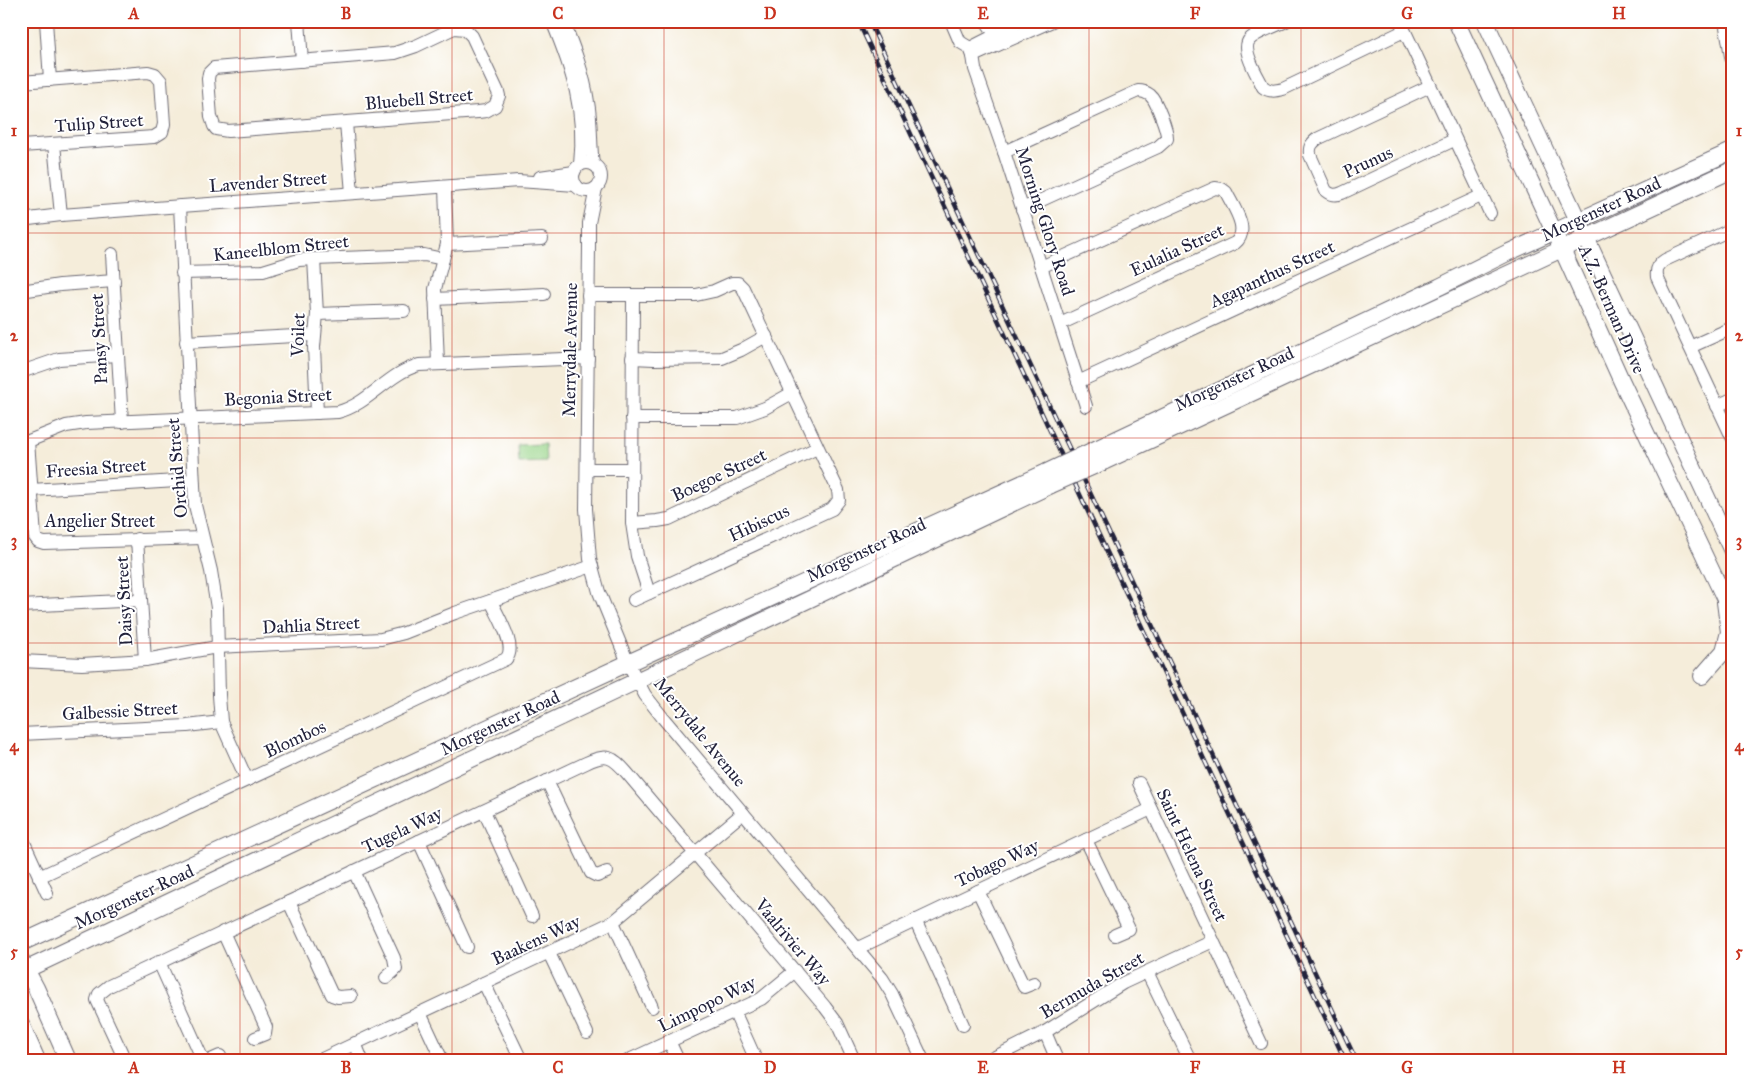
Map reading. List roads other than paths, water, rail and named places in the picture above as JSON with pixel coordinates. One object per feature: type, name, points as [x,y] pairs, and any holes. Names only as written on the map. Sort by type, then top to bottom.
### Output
[{"type":"main road","name":"A.Z. Berman Drive","points":[[1456,21],[1622,382],[1729,607],[1729,632],[1724,651],[1702,676]]},
{"type":"main road","name":"A.Z. Berman Drive","points":[[1485,21],[1732,551]]},
{"type":"main road","name":"Morgenster Road","points":[[23,967],[636,681],[1554,232],[1732,151]]},
{"type":"main road","name":"Morgenster Road","points":[[1100,455],[1562,249],[1732,170]]},
{"type":"main road","name":"Morgenster Road","points":[[21,943],[628,663],[1049,479]]},
{"type":"main road","points":[[23,967],[68,1060]]},
{"type":"main road","points":[[21,1024],[38,1060]]},
{"type":"street","points":[[46,21],[50,80]]},
{"type":"street","points":[[299,21],[302,61]]},
{"type":"street","points":[[951,21],[960,42],[972,52],[999,39],[1052,21]]},
{"type":"street","points":[[986,21],[999,39]]},
{"type":"street","points":[[999,39],[1023,21]]},
{"type":"street","points":[[1286,21],[1249,39],[1246,46],[1247,53],[1262,87],[1268,90],[1283,89],[1402,26],[1490,213]]},
{"type":"street","points":[[1725,21],[1732,62]]},
{"type":"street","points":[[558,23],[579,60],[587,94],[593,164]]},
{"type":"street","points":[[558,23],[579,104],[582,143],[574,181],[578,187],[588,191],[596,188],[601,183],[602,174],[597,166],[584,163],[577,168]]},
{"type":"street","name":"Bluebell Street","points":[[454,28],[462,28],[472,36],[499,96],[496,106],[486,111],[228,131],[219,130],[214,126],[211,117],[208,78],[211,70],[221,66],[302,61],[395,53],[416,46],[454,28]]},
{"type":"street","name":"Morning Glory Road","points":[[972,52],[974,69],[1004,152],[1086,406]]},
{"type":"street","name":"Tulip Street","points":[[21,82],[148,72],[155,74],[161,81],[164,124],[162,132],[154,137],[21,146]]},
{"type":"street","name":"Prunus","points":[[1430,86],[1317,139],[1309,149],[1310,155],[1326,191],[1336,195],[1342,194],[1454,140]]},
{"type":"street","points":[[1004,152],[1138,91],[1151,95],[1166,128],[1167,139],[1158,147],[1022,209]]},
{"type":"street","name":"Bluebell Street","points":[[346,122],[352,193]]},
{"type":"street","points":[[54,144],[60,215]]},
{"type":"street","name":"Lavender Street","points":[[21,220],[60,215],[518,181],[577,168]]},
{"type":"street","name":"Lavender Street","points":[[518,181],[578,187]]},
{"type":"street","points":[[438,364],[435,298],[437,279],[447,244],[445,187]]},
{"type":"street","name":"Merrydale Avenue","points":[[578,187],[589,223]]},
{"type":"street","name":"Merrydale Avenue","points":[[596,188],[589,223],[587,525],[592,566],[601,599],[636,681],[663,718],[882,978],[892,994],[923,1060]]},
{"type":"street","name":"Eulalia Street","points":[[1040,267],[1215,188],[1226,192],[1242,227],[1242,235],[1235,243],[1060,324]]},
{"type":"street","name":"Agapanthus Street","points":[[1078,382],[1481,196]]},
{"type":"street","name":"Orchid Street","points":[[180,206],[195,505],[214,584],[217,608],[221,722],[247,780]]},
{"type":"street","points":[[1732,229],[1665,260],[1658,266],[1658,277],[1732,437]]},
{"type":"street","points":[[447,244],[542,238]]},
{"type":"street","name":"Pansy Street","points":[[112,254],[122,422]]},
{"type":"street","name":"Kaneelblom Street","points":[[182,273],[264,271],[299,260],[314,259],[424,255],[444,259]]},
{"type":"street","name":"Voilet","points":[[314,259],[317,314],[314,336],[317,413]]},
{"type":"street","points":[[21,291],[60,285],[114,281]]},
{"type":"street","name":"Hibiscus","points":[[588,295],[696,295],[714,291],[732,283],[738,283],[743,288],[838,490],[839,500],[832,509],[634,600]]},
{"type":"street","points":[[435,298],[544,294]]},
{"type":"street","points":[[633,295],[632,523],[637,556],[649,593]]},
{"type":"street","points":[[317,314],[404,312]]},
{"type":"street","points":[[1690,347],[1732,328]]},
{"type":"street","points":[[186,342],[314,336]]},
{"type":"street","points":[[632,358],[705,360],[722,358],[766,336]]},
{"type":"street","points":[[21,372],[59,359],[117,355]]},
{"type":"street","name":"Begonia Street","points":[[25,443],[74,425],[338,412],[352,407],[400,372],[419,365],[588,358]]},
{"type":"street","points":[[632,418],[737,418],[765,408],[792,393]]},
{"type":"street","points":[[1717,406],[1732,399]]},
{"type":"street","name":"Angelier Street","points":[[25,443],[31,490],[27,522],[37,540],[42,542],[202,538]]},
{"type":"street","name":"Boegoe Street","points":[[632,523],[657,522],[669,519],[817,448]]},
{"type":"street","points":[[587,469],[631,469]]},
{"type":"street","name":"Freesia Street","points":[[31,490],[193,480]]},
{"type":"street","name":"Daisy Street","points":[[137,539],[145,660]]},
{"type":"street","name":"Dahlia Street","points":[[21,661],[82,664],[145,660],[217,647],[381,639],[404,633],[592,566]]},
{"type":"street","points":[[21,606],[141,600]]},
{"type":"street","name":"Blombos","points":[[39,877],[506,659],[511,652],[510,644],[490,601]]},
{"type":"street","name":"Galbessie Street","points":[[21,734],[187,726],[221,722]]},
{"type":"street","name":"Tugela Way","points":[[124,1060],[100,1006],[98,997],[108,986],[597,758],[613,759],[695,853]]},
{"type":"street","points":[[547,781],[591,873],[596,876],[608,872]]},
{"type":"street","name":"Saint Helena Street","points":[[1139,783],[1261,1043]]},
{"type":"street","name":"Tobago Way","points":[[858,948],[1151,809]]},
{"type":"street","points":[[484,811],[532,916]]},
{"type":"street","name":"Baakens Way","points":[[320,1060],[613,922],[743,813]]},
{"type":"street","points":[[21,836],[47,893]]},
{"type":"street","points":[[1086,840],[1129,929],[1115,936]]},
{"type":"street","points":[[418,841],[468,947]]},
{"type":"street","name":"Vaalrivier Way","points":[[695,853],[837,1023],[854,1060]]},
{"type":"street","points":[[354,871],[394,958],[396,969],[386,978]]},
{"type":"street","points":[[978,891],[1024,987],[1034,983]]},
{"type":"street","points":[[289,902],[332,995],[338,998],[351,996]]},
{"type":"street","points":[[915,920],[963,1025]]},
{"type":"street","points":[[613,922],[652,1006]]},
{"type":"street","points":[[223,932],[266,1027],[264,1034],[255,1038]]},
{"type":"street","name":"Bermuda Street","points":[[989,1060],[1045,1032],[1118,986],[1213,941]]},
{"type":"street","points":[[549,953],[587,1033]]},
{"type":"street","points":[[159,962],[203,1060]]},
{"type":"street","name":"Limpopo Way","points":[[629,1060],[769,994],[795,971]]},
{"type":"street","points":[[1148,972],[1190,1060]]},
{"type":"street","points":[[484,983],[520,1060]]},
{"type":"street","points":[[734,1011],[756,1060]]},
{"type":"street","points":[[420,1013],[442,1060]]},
{"type":"street","points":[[1045,1032],[1057,1060]]},
{"type":"street","points":[[669,1042],[678,1060]]},
{"type":"street","points":[[355,1043],[362,1060]]},
{"type":"railway","points":[[858,21],[1345,1060]]},
{"type":"railway","points":[[869,21],[1356,1060]]}]
